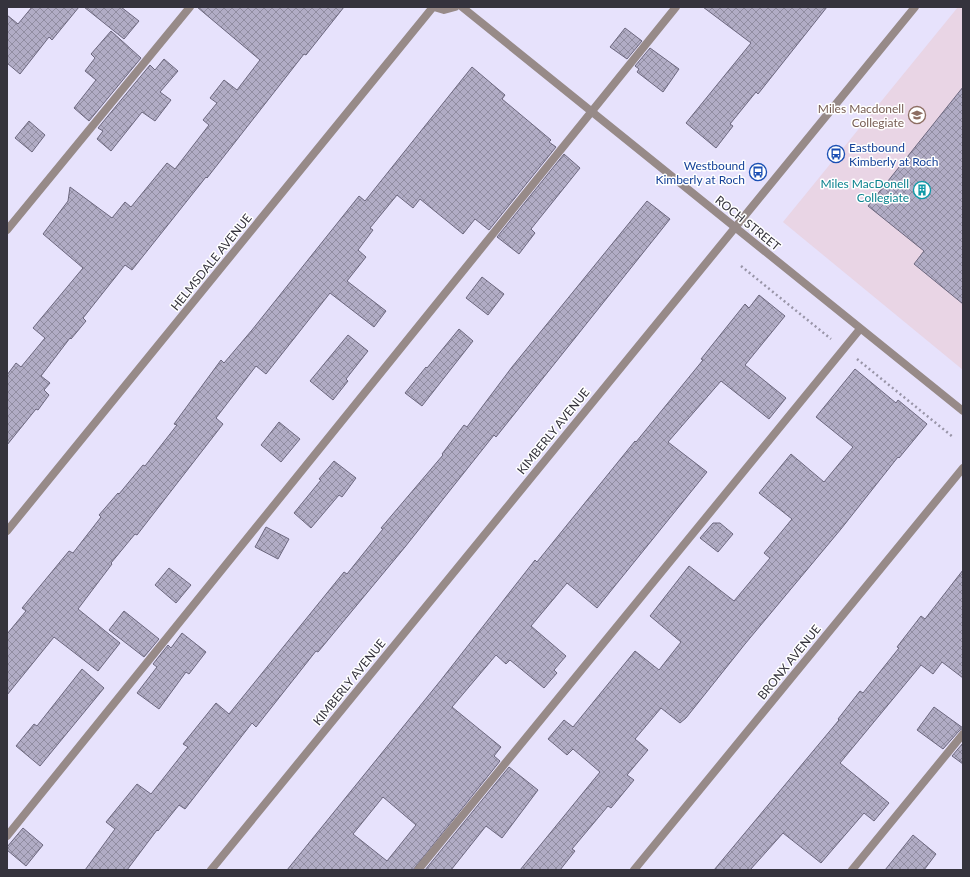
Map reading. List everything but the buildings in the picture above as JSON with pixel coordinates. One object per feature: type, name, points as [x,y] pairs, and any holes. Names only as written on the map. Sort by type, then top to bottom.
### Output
[{"type":"street","points":[[7,230],[190,7]]},
{"type":"street","points":[[434,7],[444,10],[455,7]]},
{"type":"street","name":"HELMSDALE AVENUE","points":[[7,531],[434,7]]},
{"type":"street","name":"ROCH STREET","points":[[462,7],[963,411]]},
{"type":"street","points":[[7,836],[676,7]]},
{"type":"street","name":"KIMBERLY AVENUE","points":[[211,870],[915,7]]},
{"type":"street","points":[[418,870],[860,329]]},
{"type":"street","name":"BRONX AVENUE","points":[[634,870],[963,468]]},
{"type":"street","points":[[852,870],[963,734]]},
{"type":"shaded area","name":"Miles Macdonell Collegiate","points":[[958,7],[963,7],[963,370],[783,222]]},
{"type":"place","name":"Miles Macdonell Collegiate","points":[[917,115]]},
{"type":"place","name":"Eastbound Kimberly at Roch","points":[[836,154]]},
{"type":"place","name":"Westbound Kimberly at Roch","points":[[758,172]]},
{"type":"place","name":"Miles MacDonell Collegiate","points":[[922,190]]}]
